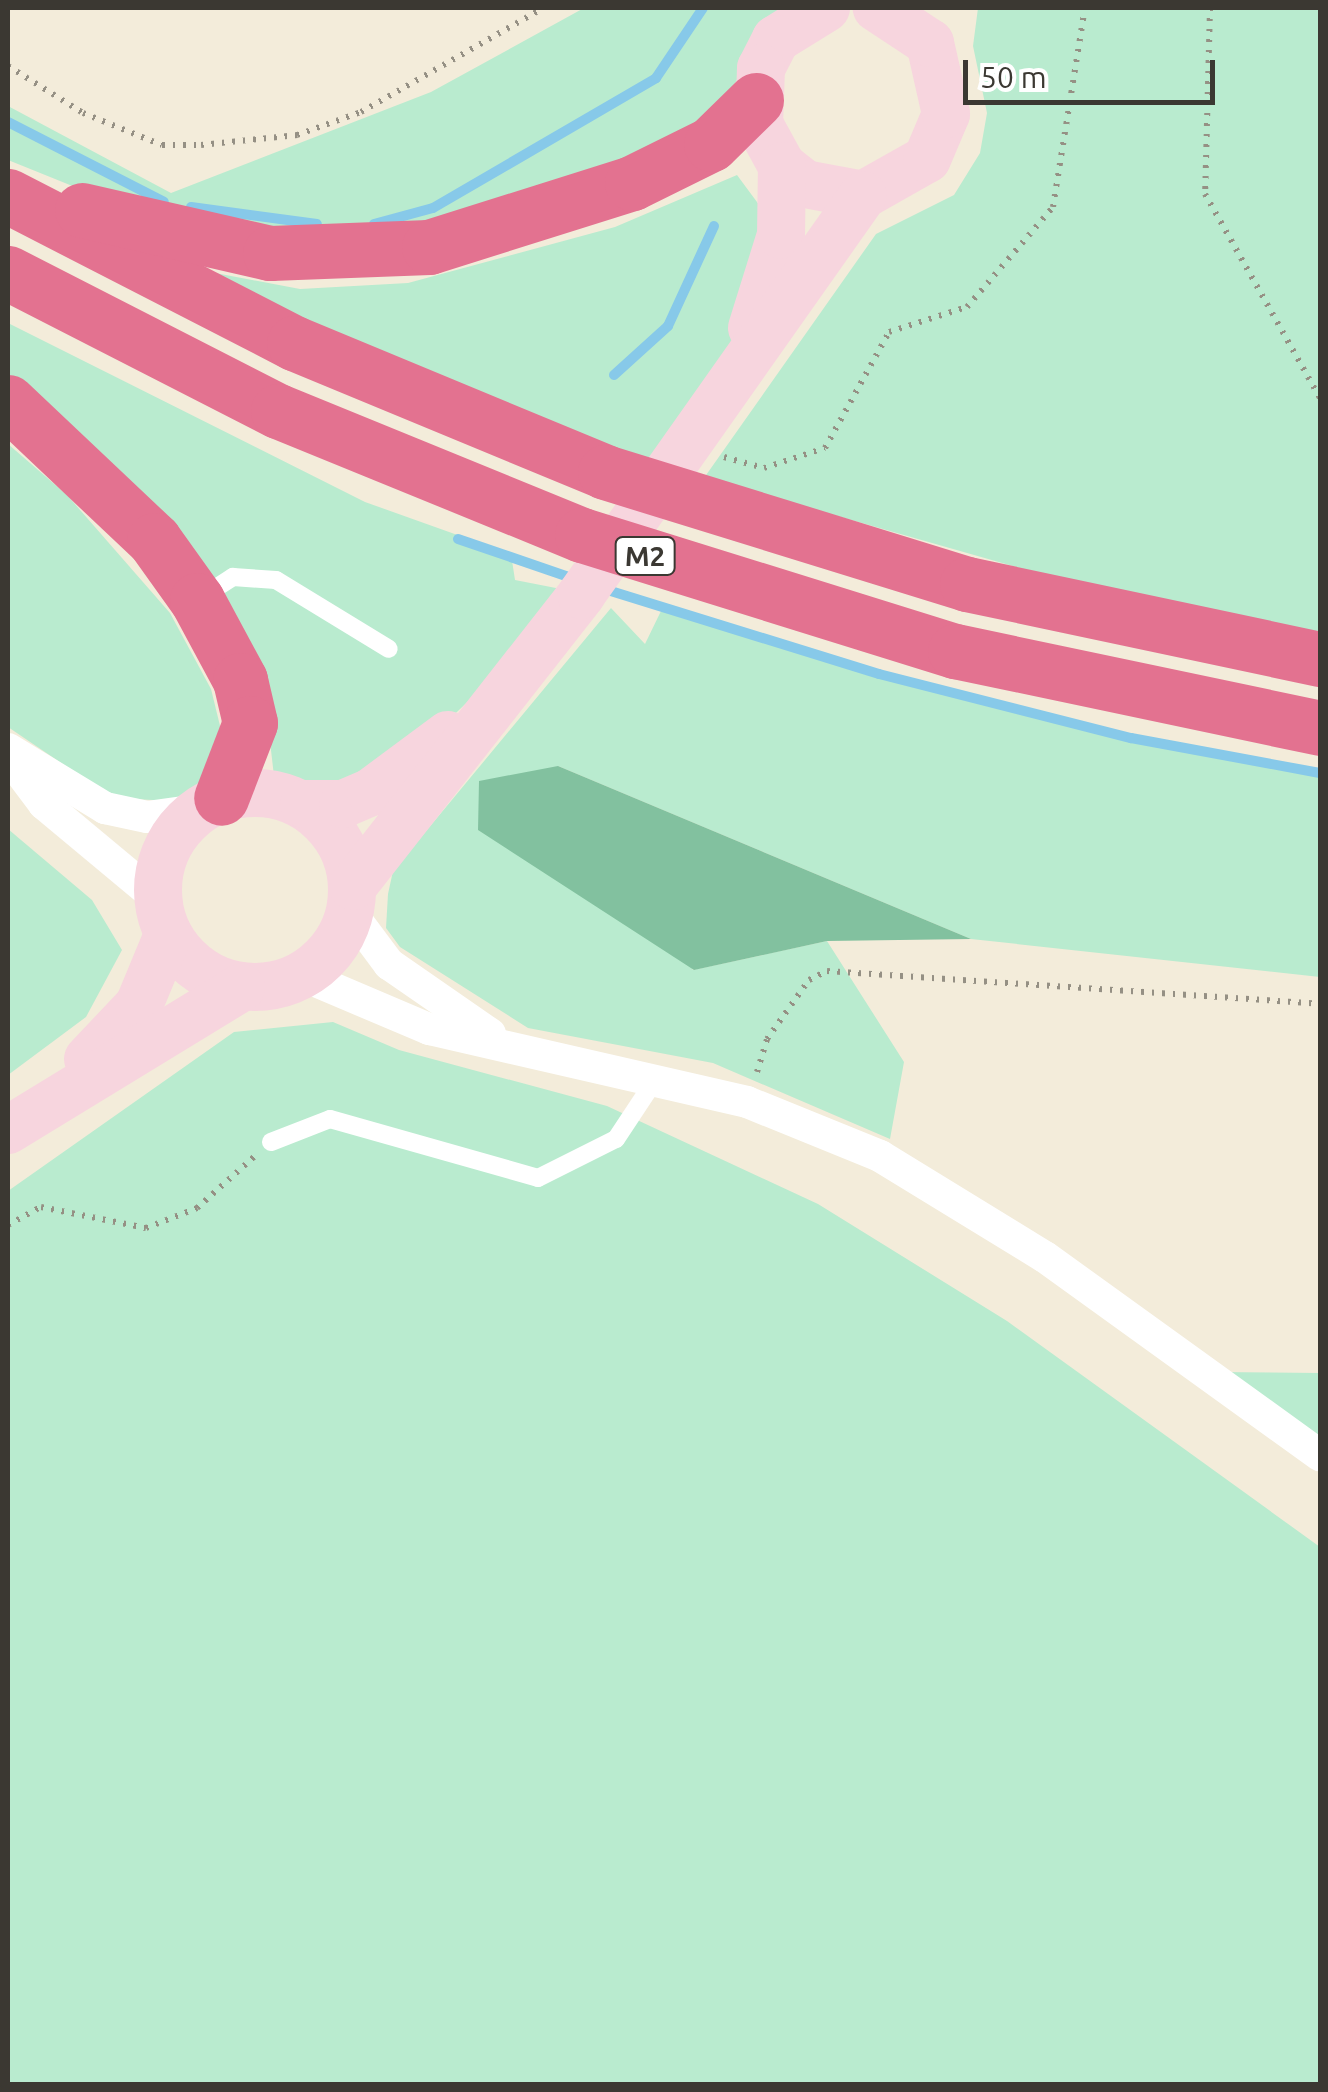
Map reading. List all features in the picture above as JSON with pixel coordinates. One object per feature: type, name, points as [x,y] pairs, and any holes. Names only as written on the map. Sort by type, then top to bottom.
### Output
[{"type":"highway","points":[[8,192],[196,242],[380,254],[532,220],[632,183],[711,144],[756,100]]},
{"type":"highway","name":"M2","points":[[8,192],[294,343],[605,472],[967,584],[1320,659]]},
{"type":"highway","name":"M2","points":[[8,273],[278,411],[599,541],[954,650],[1320,728]]},
{"type":"highway","points":[[8,402],[154,540],[198,600],[240,680],[250,723],[210,804]]},
{"type":"street","points":[[13,1126],[241,988],[304,976],[334,949],[352,900],[502,692],[701,447],[741,362],[781,235],[782,166],[756,100],[776,39],[826,8]]},
{"type":"street","points":[[782,166],[833,194],[863,195],[908,176],[939,138],[947,90],[931,25],[877,8]]},
{"type":"street","points":[[741,362],[863,195]]},
{"type":"street","points":[[8,752],[104,808],[147,817],[263,793],[304,804],[343,804],[371,792],[502,692]]},
{"type":"street","points":[[8,752],[44,804],[163,917],[186,960],[241,988]]},
{"type":"street","points":[[13,1126],[138,1005],[163,917],[175,834],[210,804]]},
{"type":"street","points":[[304,804],[347,854],[352,900],[428,998],[519,1052]]},
{"type":"street","points":[[304,976],[429,1029],[747,1102],[880,1156],[1044,1257],[1320,1455]]},
{"type":"lane","points":[[198,600],[233,577],[276,580],[389,649]]},
{"type":"lane","points":[[271,1142],[330,1118],[404,1132],[488,1168],[538,1178],[616,1140],[655,1080]]},
{"type":"path","points":[[8,66],[98,120],[162,145],[201,145],[297,134],[361,112],[543,8]]},
{"type":"path","points":[[701,447],[764,468],[825,448],[889,332],[966,307],[1053,207],[1085,8]]},
{"type":"path","points":[[1210,8],[1206,194],[1320,398]]},
{"type":"path","points":[[747,1102],[767,1039],[809,980],[827,971],[1320,1004]]},
{"type":"path","points":[[8,1225],[41,1207],[146,1228],[197,1208],[271,1142]]},
{"type":"green space","points":[[584,8],[785,8],[703,131],[391,244],[112,202],[8,160],[8,106],[171,193],[431,92]]},
{"type":"green space","points":[[978,8],[1320,8],[1320,638],[1153,606],[704,478],[876,234],[954,195],[980,153],[987,113],[973,46]]},
{"type":"green space","points":[[737,175],[768,217],[732,344],[654,462],[564,436],[168,264],[300,289],[408,283],[615,227]]},
{"type":"green space","points":[[8,323],[365,502],[511,554],[515,580],[561,589],[486,684],[403,764],[336,802],[285,787],[274,776],[267,716],[8,382]]},
{"type":"green space","points":[[8,444],[67,495],[170,613],[211,689],[223,738],[201,784],[173,801],[113,798],[8,727]]},
{"type":"green space","points":[[611,608],[645,644],[661,611],[1133,742],[1320,777],[1320,977],[971,939],[558,766],[693,970],[827,941],[904,1062],[890,1139],[713,1063],[528,1028],[400,947],[386,928],[388,894],[393,871]]},
{"type":"green space","points":[[558,766],[971,939],[827,941],[694,970],[478,830],[479,781]]},
{"type":"green space","points":[[8,829],[92,900],[122,950],[86,1017],[8,1075]]},
{"type":"green space","points":[[333,1022],[399,1050],[607,1106],[818,1204],[1007,1321],[1320,1547],[1320,2084],[8,2084],[8,1191],[234,1032]]},
{"type":"green space","points":[[1215,1372],[1320,1373],[1320,1447]]},
{"type":"waterway","points":[[374,224],[433,208],[656,78],[703,8]]},
{"type":"waterway","points":[[8,122],[164,202]]},
{"type":"waterway","points":[[191,207],[317,224]]},
{"type":"waterway","points":[[614,375],[668,326],[714,226]]},
{"type":"waterway","points":[[458,539],[575,579]]},
{"type":"waterway","points":[[601,588],[879,674],[1131,738],[1320,773]]}]
